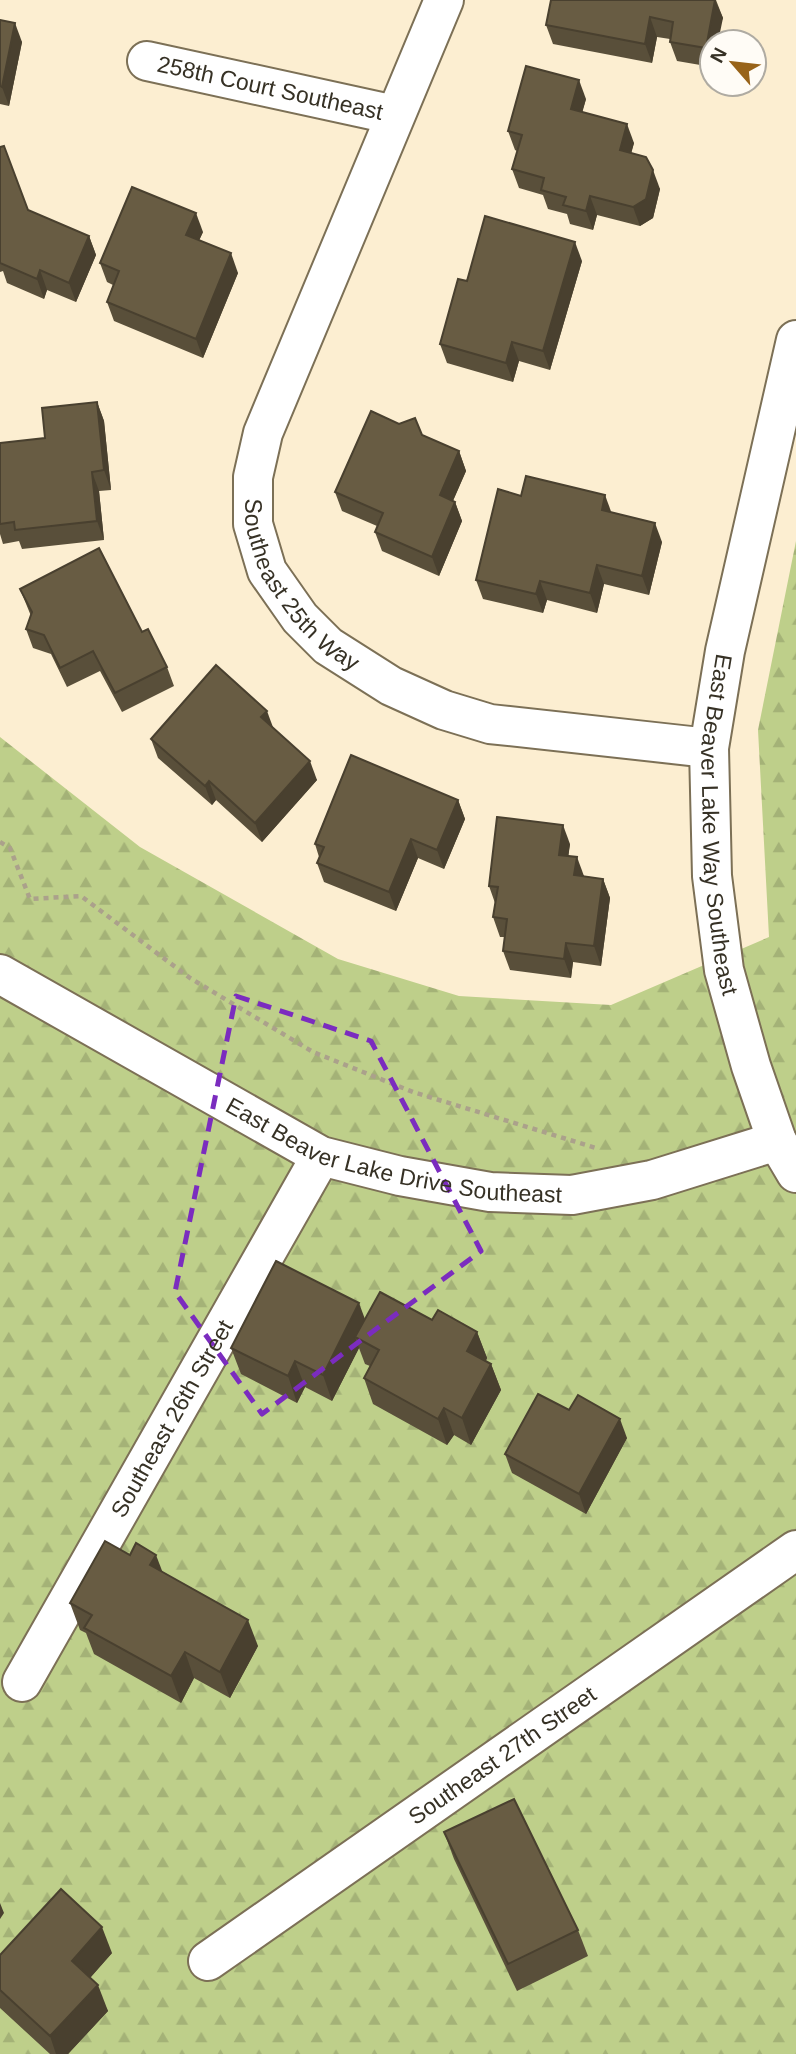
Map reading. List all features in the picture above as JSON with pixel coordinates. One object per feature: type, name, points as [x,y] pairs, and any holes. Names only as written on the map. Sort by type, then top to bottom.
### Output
[{"type":"street","name":"Southeast 25th Way","points":[[444,0],[263,433],[253,477],[253,524],[267,571],[300,618],[328,646],[391,686],[444,710],[490,724],[709,748]]},
{"type":"street","name":"258th Court Southeast","points":[[147,61],[395,115]]},
{"type":"street","name":"East Beaver Lake Way Southeast","points":[[777,1141],[751,1066],[724,970],[712,876],[709,748],[725,650],[796,340]]},
{"type":"street","name":"East Beaver Lake Drive Southeast","points":[[0,974],[321,1156],[400,1176],[490,1192],[572,1195],[652,1180],[777,1141]]},
{"type":"street","points":[[777,1141],[796,1173]]},
{"type":"street","name":"Southeast 26th Street","points":[[23,1682],[321,1156]]},
{"type":"street","name":"Southeast 27th Street","points":[[208,1961],[796,1550]]},
{"type":"path","points":[[0,842],[10,848],[30,899],[81,896],[190,978],[313,1052],[413,1092],[598,1149]]},
{"type":"highlighted area","points":[[236,996],[371,1041],[481,1251],[262,1414],[175,1292]]},
{"type":"green space","points":[[796,541],[796,2054],[0,2054],[0,737],[140,847],[338,959],[459,996],[611,1005],[769,937],[758,730]]},
{"type":"building","points":[[551,0],[715,0],[710,28],[698,28],[698,47],[670,42],[673,22],[650,17],[645,44],[546,25]]},
{"type":"building","points":[[0,20],[15,23],[2,87],[0,86]]},
{"type":"building","points":[[526,66],[579,80],[571,109],[627,124],[620,150],[646,157],[653,170],[646,199],[633,207],[590,196],[586,211],[563,205],[566,197],[541,190],[544,178],[512,169],[522,135],[508,131]]},
{"type":"building","points":[[4,146],[28,210],[89,236],[69,283],[40,270],[37,279],[0,263],[0,147]]},
{"type":"building","points":[[132,187],[196,213],[186,235],[231,253],[196,339],[107,302],[119,271],[100,263]]},
{"type":"building","points":[[485,216],[575,242],[543,351],[512,342],[506,363],[440,344],[458,279],[467,281]]},
{"type":"building","points":[[97,402],[104,470],[92,472],[97,521],[15,530],[14,522],[0,524],[0,443],[45,438],[42,408]]},
{"type":"building","points":[[371,411],[399,424],[415,418],[422,435],[459,451],[440,495],[455,502],[432,557],[375,532],[383,513],[335,492]]},
{"type":"building","points":[[526,476],[605,495],[602,510],[655,523],[642,576],[597,565],[590,593],[540,581],[536,594],[476,580],[498,489],[521,496]]},
{"type":"building","points":[[99,548],[142,632],[148,629],[167,667],[115,693],[93,651],[60,668],[44,635],[26,629],[32,612],[20,589]]},
{"type":"building","points":[[216,665],[267,711],[261,717],[310,761],[255,823],[209,781],[205,786],[151,739]]},
{"type":"building","points":[[351,755],[458,800],[437,850],[411,839],[389,892],[317,863],[324,847],[315,844]]},
{"type":"building","points":[[497,817],[563,825],[559,855],[577,857],[574,875],[603,879],[594,946],[566,943],[564,959],[503,951],[507,919],[493,917],[498,887],[489,886]]},
{"type":"building","points":[[276,1261],[359,1303],[323,1375],[295,1361],[288,1376],[231,1348]]},
{"type":"building","points":[[380,1292],[432,1320],[438,1310],[477,1332],[467,1351],[491,1364],[462,1418],[444,1408],[438,1419],[364,1378],[379,1350],[355,1337]]},
{"type":"building","points":[[538,1394],[569,1410],[578,1395],[620,1419],[579,1494],[505,1454]]},
{"type":"building","points":[[105,1541],[130,1555],[136,1543],[156,1555],[150,1565],[248,1620],[220,1672],[185,1652],[171,1676],[84,1628],[92,1615],[70,1603]]},
{"type":"building","points":[[514,1799],[578,1930],[508,1964],[444,1832]]},
{"type":"building","points":[[61,1889],[102,1927],[72,1961],[98,1985],[50,2036],[0,1990],[0,1955]]}]
